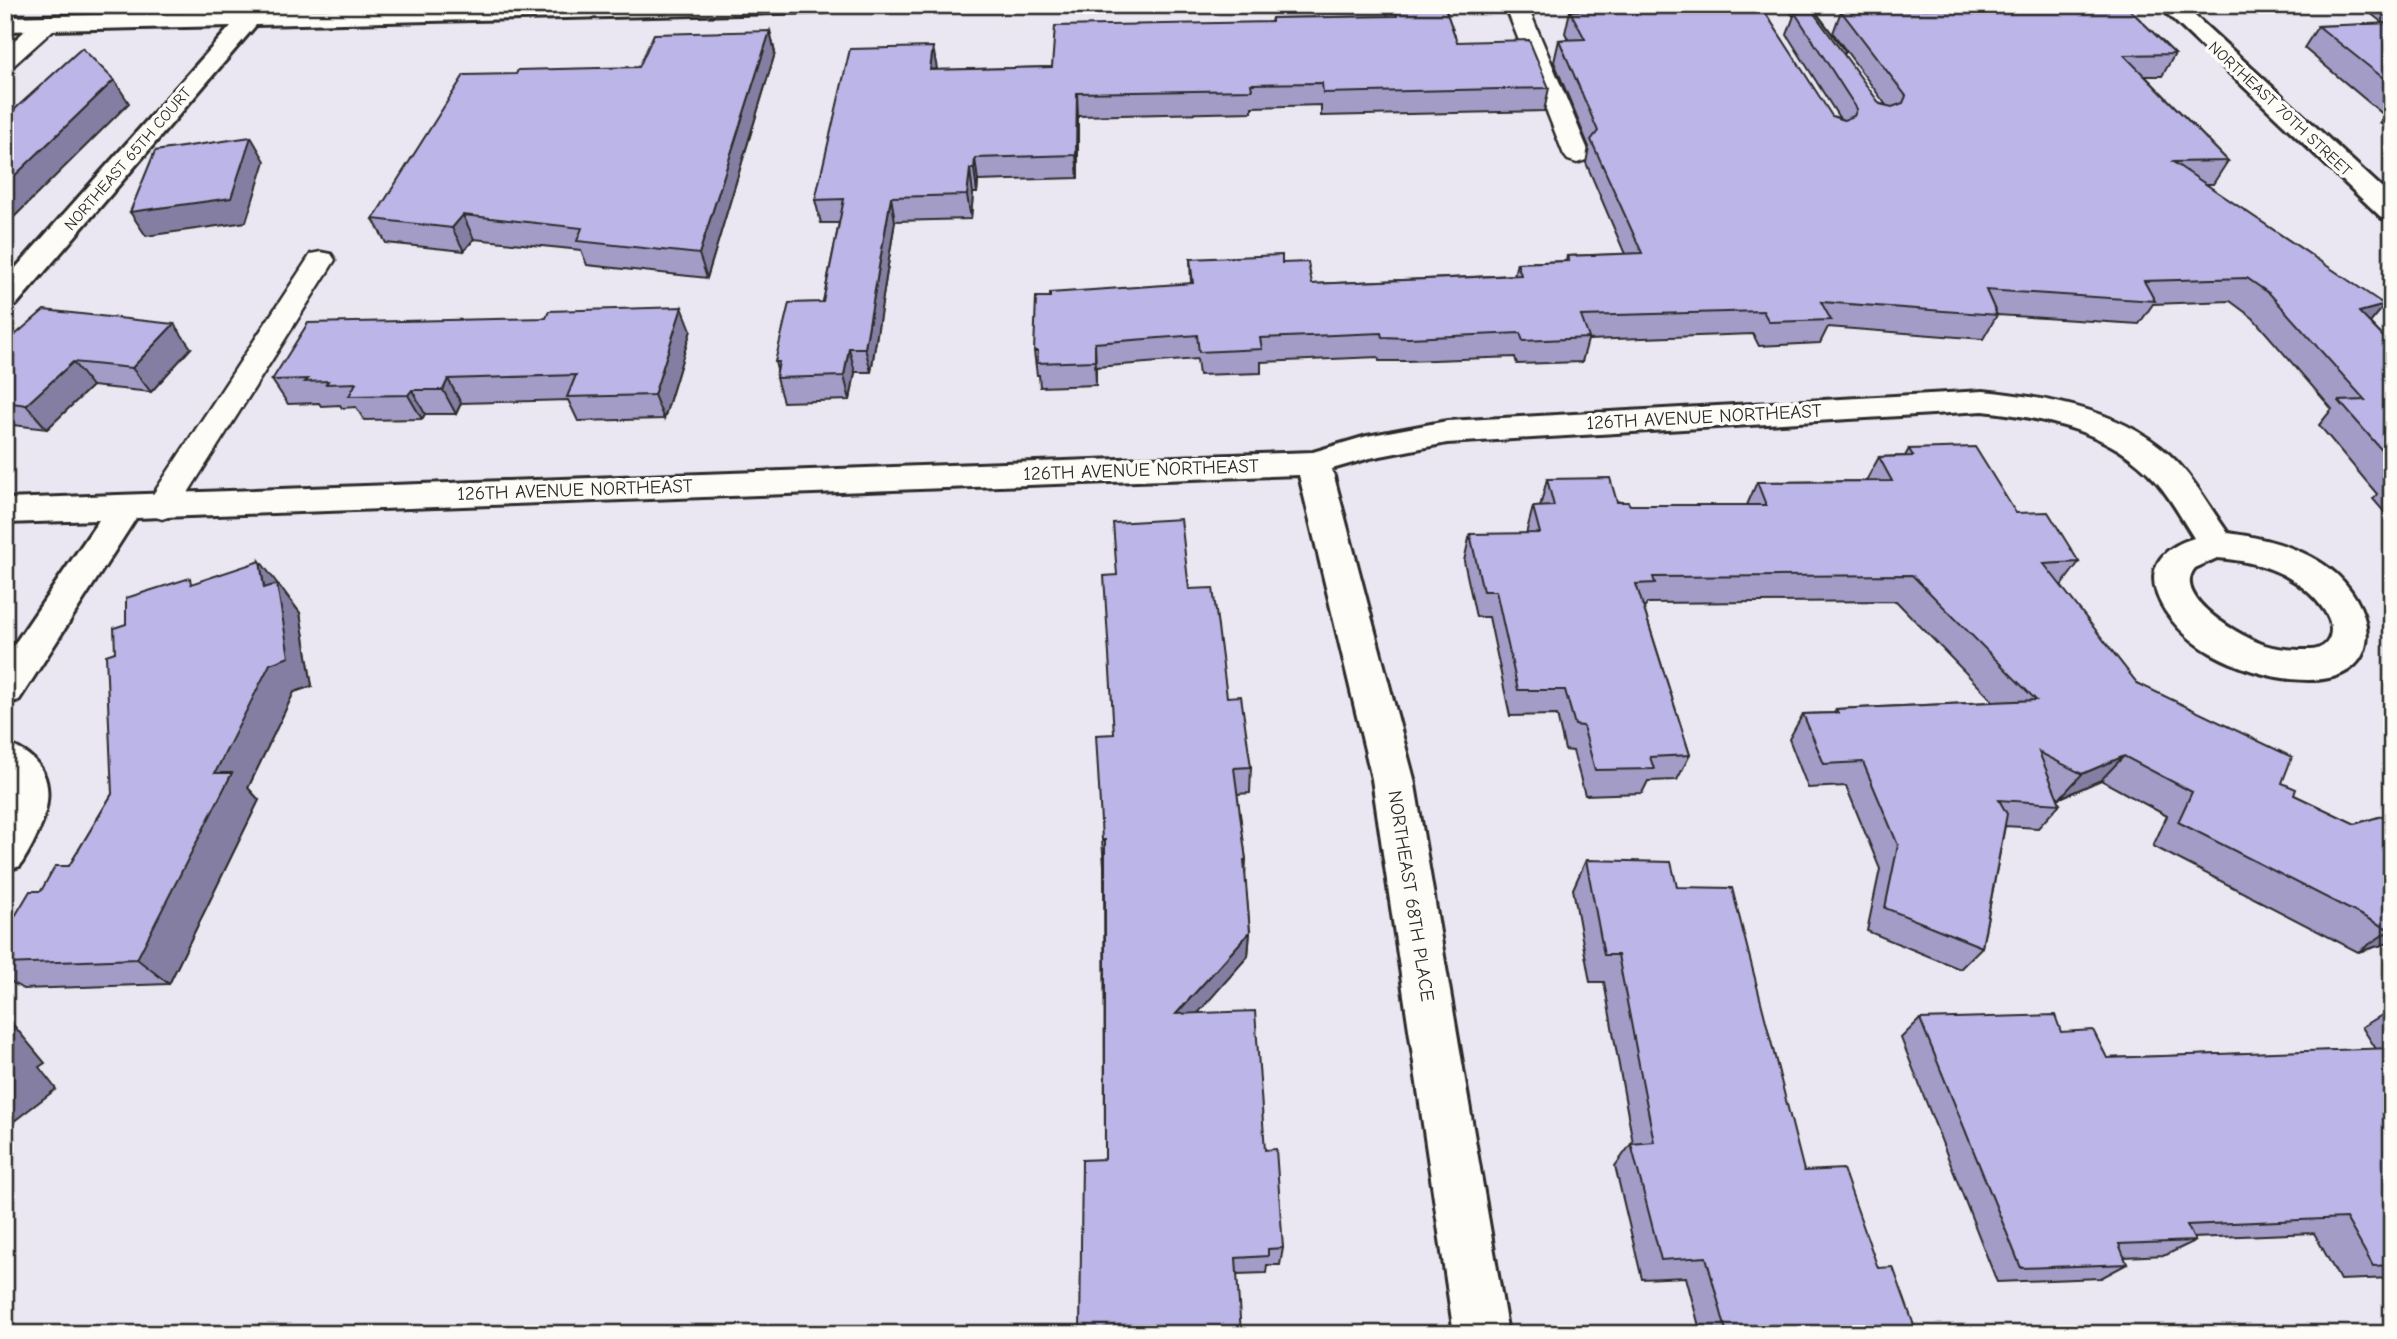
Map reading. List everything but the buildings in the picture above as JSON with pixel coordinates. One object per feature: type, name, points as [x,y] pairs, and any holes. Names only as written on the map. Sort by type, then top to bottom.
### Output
[{"type":"street","points":[[5,24],[46,24],[125,13],[250,18],[442,10],[823,5]]},
{"type":"street","name":"NORTHEAST 70TH STREET","points":[[2169,5],[2392,212]]},
{"type":"street","name":"NORTHEAST 65TH COURT","points":[[5,299],[250,18]]},
{"type":"street","name":"126TH AVENUE NORTHEAST","points":[[5,511],[705,484],[1045,475],[1314,463],[1367,447],[1447,432],[1983,401],[2028,405],[2069,414],[2114,431],[2162,466],[2217,545]]},
{"type":"street","name":"NORTHEAST 68TH PLACE","points":[[1314,463],[1321,501],[1392,779],[1480,1334]]},
{"type":"street","points":[[5,689],[125,508]]},
{"type":"street","points":[[2217,545],[2243,547],[2271,555],[2299,567],[2323,584],[2342,604],[2351,624],[2350,642],[2340,655],[2321,664],[2295,666],[2265,660],[2234,648],[2207,632],[2185,612],[2174,592],[2171,573],[2178,559],[2194,549],[2217,545]]},
{"type":"street","points":[[5,760],[21,771],[29,796],[22,827],[5,853]]},
{"type":"lane","points":[[1516,5],[1577,155]]},
{"type":"lane","points":[[1798,5],[1844,68]]},
{"type":"lane","points":[[5,61],[46,24]]},
{"type":"lane","points":[[162,507],[321,260]]}]
